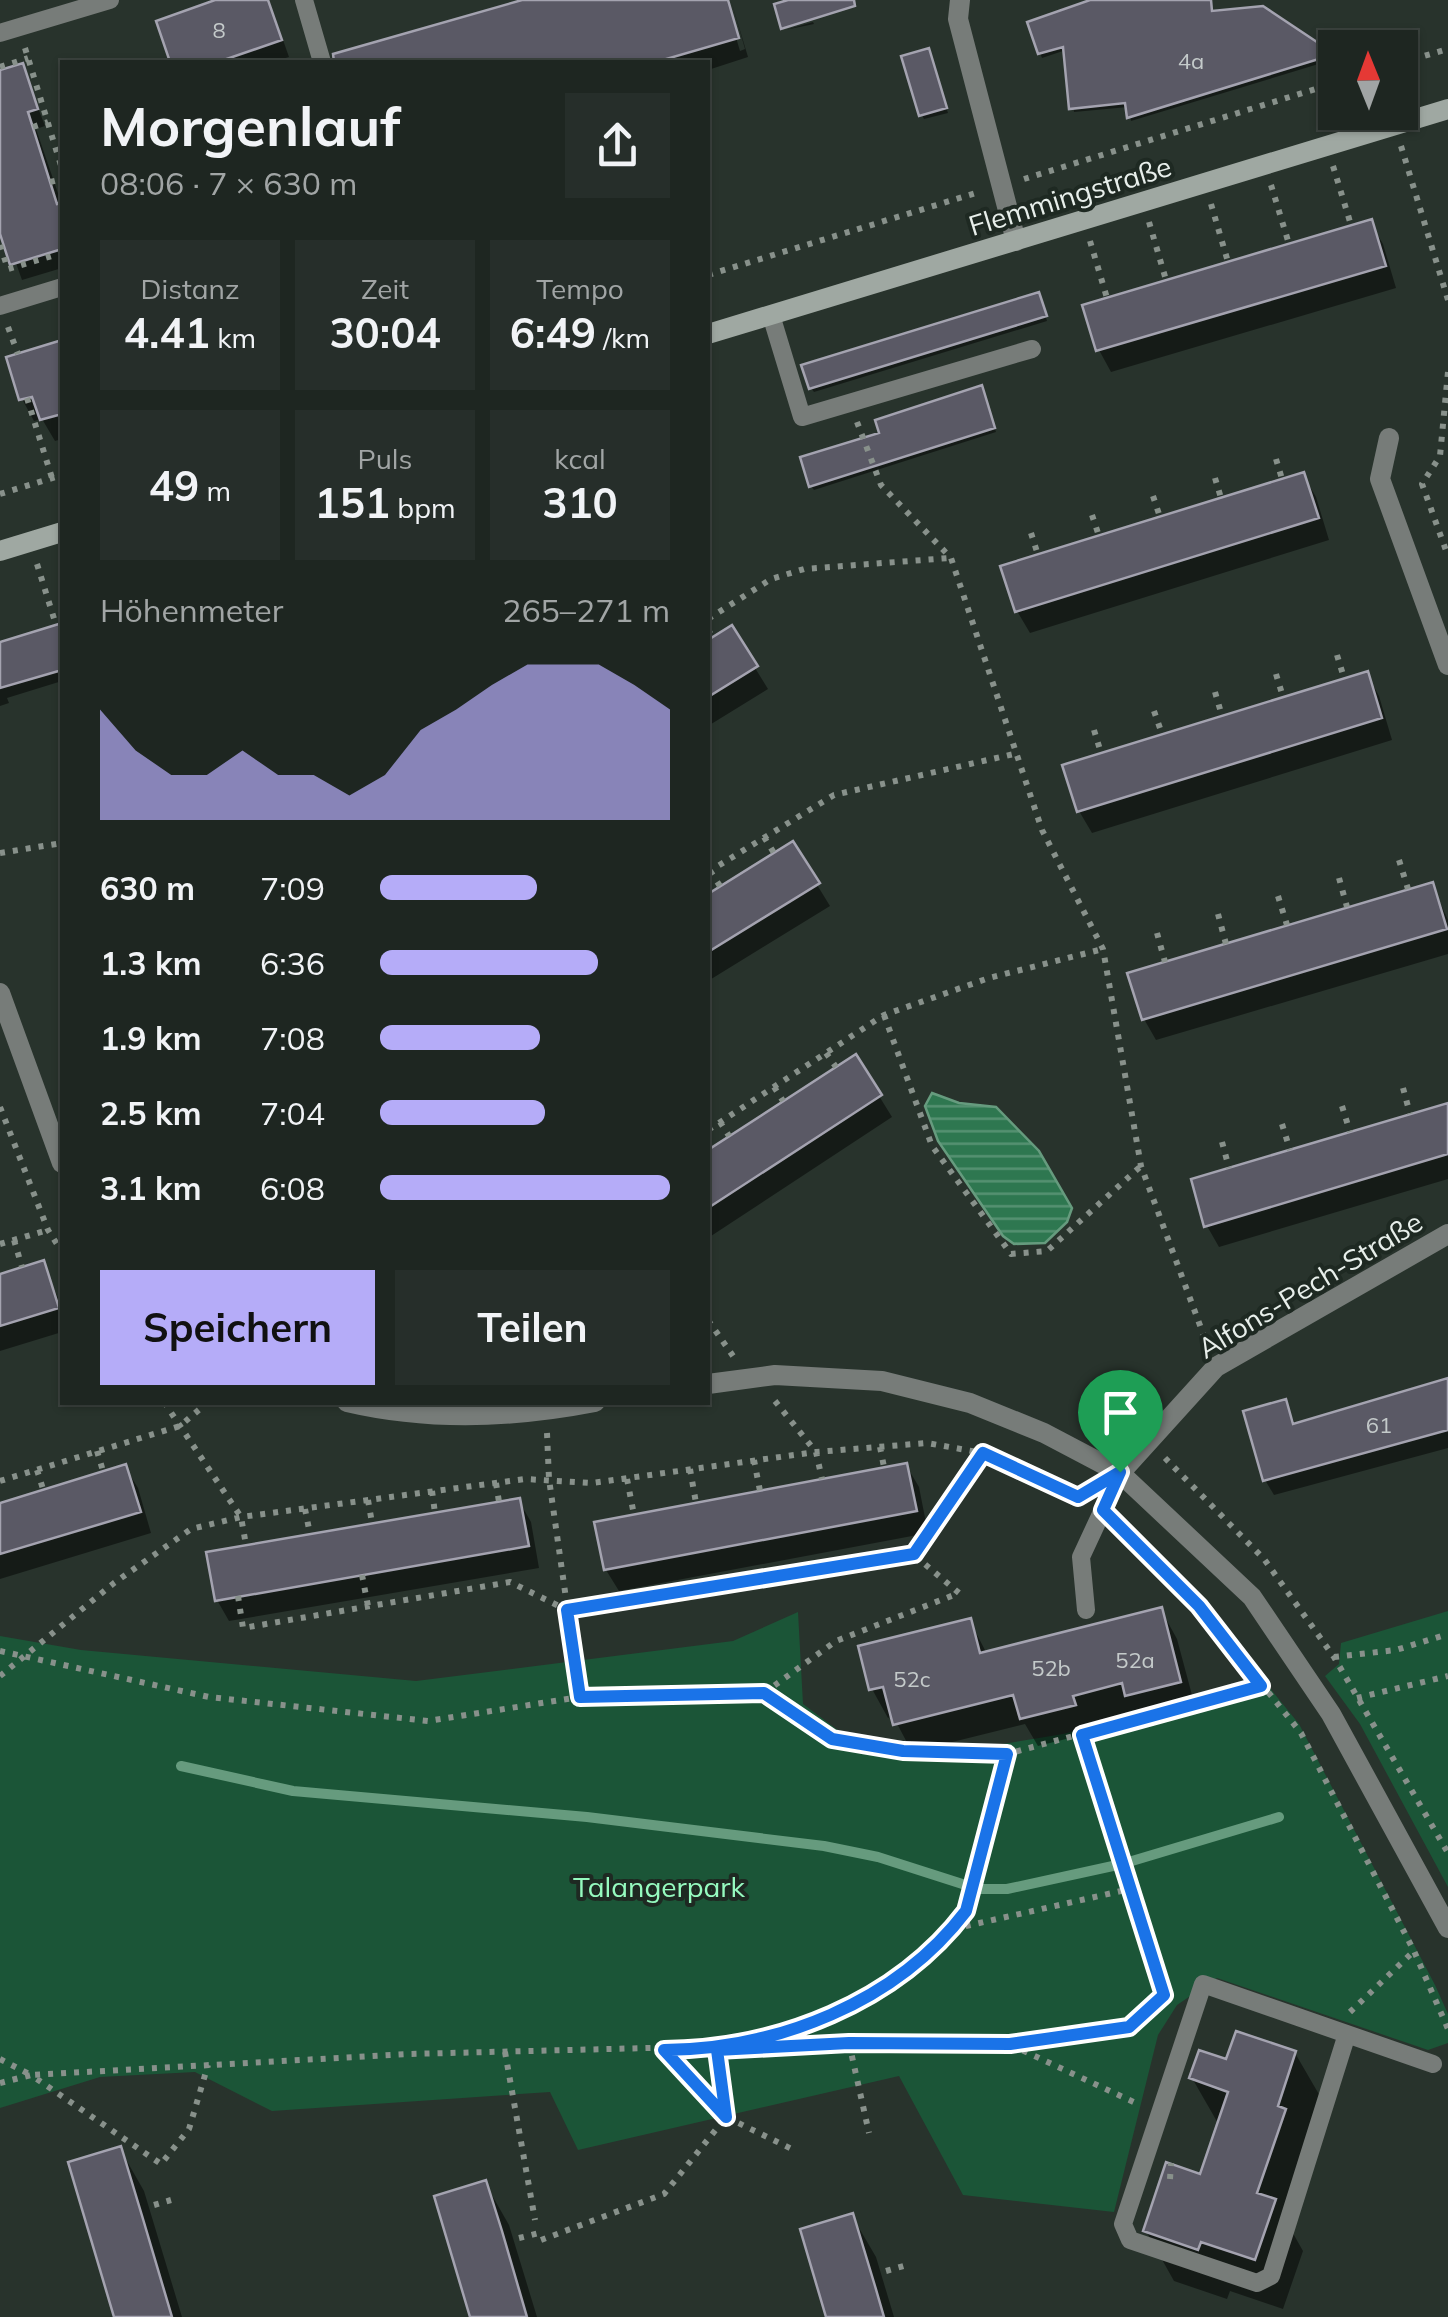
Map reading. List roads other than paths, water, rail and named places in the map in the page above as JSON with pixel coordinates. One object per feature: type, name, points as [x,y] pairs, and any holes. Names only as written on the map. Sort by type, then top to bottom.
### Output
[{"type":"street","points":[[960,0],[958,19],[1016,241]]},
{"type":"street","name":"Flemmingstraße","points":[[710,333],[1448,109]]},
{"type":"street","points":[[1388,438],[1380,480],[1448,665]]},
{"type":"street","points":[[0,551],[60,533]]},
{"type":"street","points":[[0,994],[60,1158]]},
{"type":"street","name":"Alfons-Pech-Straße","points":[[1120,1472],[1216,1367],[1448,1234]]},
{"type":"street","points":[[710,1384],[775,1375],[882,1381],[970,1404],[1044,1432],[1120,1472],[1252,1597],[1331,1714],[1448,1928]]},
{"type":"street","points":[[371,1405],[462,1416],[547,1407]]},
{"type":"lane","points":[[0,33],[110,0]]},
{"type":"lane","points":[[304,0],[321,60]]},
{"type":"lane","points":[[0,306],[60,288]]},
{"type":"lane","points":[[770,315],[802,417],[1032,349]]},
{"type":"lane","points":[[1086,1610],[1081,1557],[1120,1472]]},
{"type":"lane","points":[[1340,2031],[1271,2276],[1257,2284],[1130,2240],[1123,2224],[1203,1984],[1340,2031],[1433,2064]]},
{"type":"waterway","points":[[181,1766],[293,1791],[587,1817],[824,1846],[878,1857],[978,1889],[1007,1889],[1122,1864],[1279,1817]]},
{"type":"park label","name":"Talangerpark","points":[[659,1887]]}]
